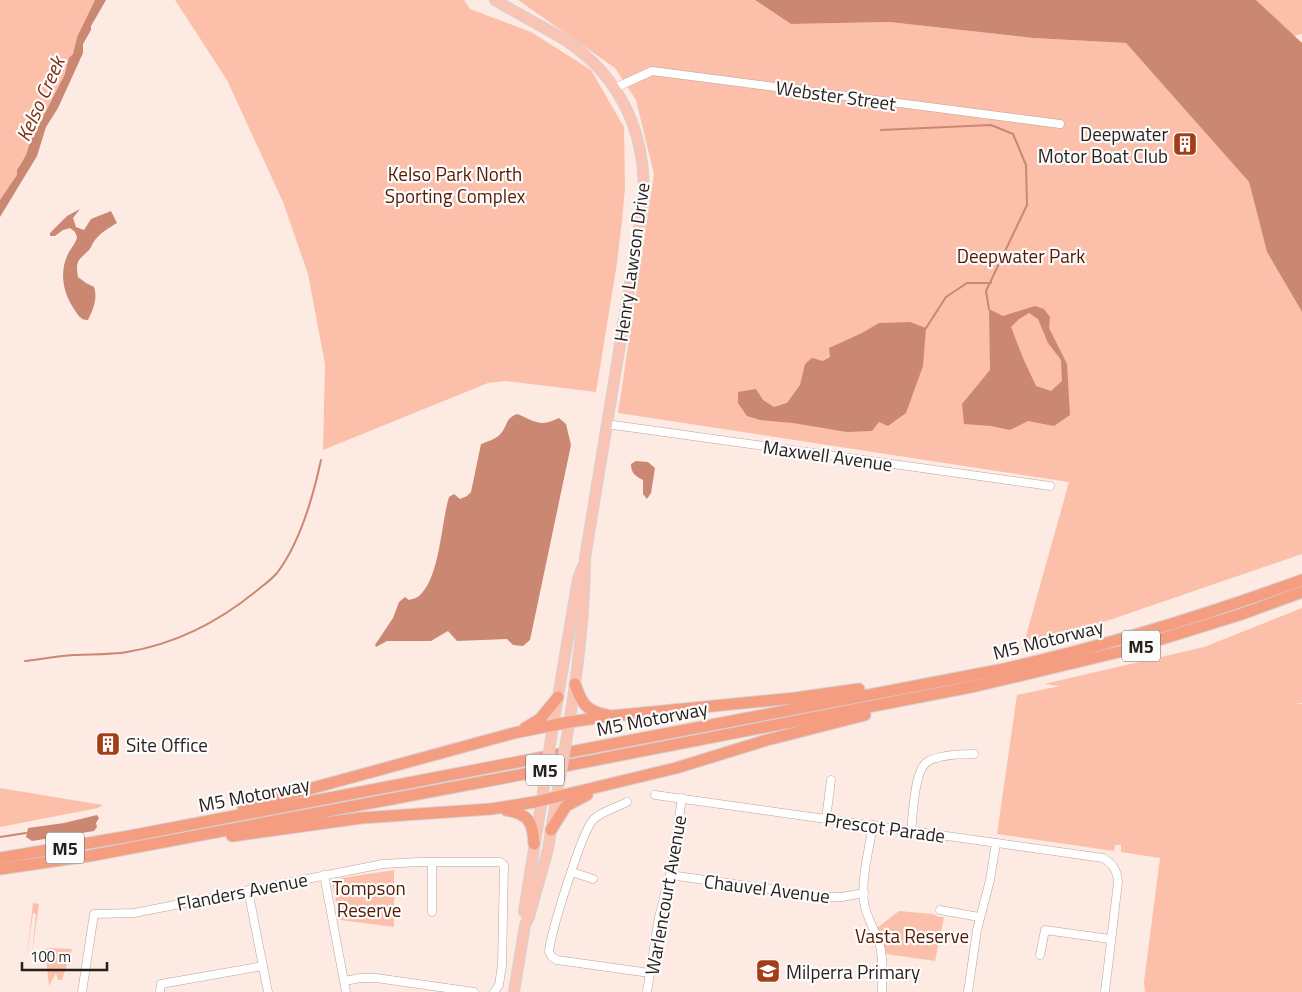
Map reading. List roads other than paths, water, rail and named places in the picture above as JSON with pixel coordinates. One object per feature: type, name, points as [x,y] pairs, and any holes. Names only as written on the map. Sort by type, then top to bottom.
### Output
[{"type":"highway","name":"M5 Motorway","points":[[0,858],[130,836],[999,670],[1149,631],[1302,580]]},
{"type":"highway","name":"M5 Motorway","points":[[0,869],[89,856],[976,686],[1123,651],[1242,614],[1302,592]]},
{"type":"highway","points":[[130,836],[275,799],[514,733],[569,722],[806,696],[999,670]]},
{"type":"highway","points":[[575,684],[586,707],[597,713],[611,716]]},
{"type":"highway","points":[[89,856],[361,818],[491,809],[542,800],[676,768],[767,740],[976,686]]},
{"type":"highway","points":[[514,733],[540,719],[558,697]]},
{"type":"highway","points":[[551,830],[566,806],[602,787]]},
{"type":"highway","points":[[491,809],[512,811],[527,818],[533,832],[534,844]]},
{"type":"main road","name":"Henry Lawson Drive","points":[[495,0],[579,50],[615,88],[630,116],[638,140],[643,166],[644,185],[639,229],[585,558],[585,591],[575,684],[567,736],[542,874],[525,925],[514,992]]},
{"type":"main road","name":"Henry Lawson Drive","points":[[525,925],[523,916],[551,738],[578,579],[585,558]]},
{"type":"street","name":"Webster Street","points":[[615,88],[652,71],[1060,124]]},
{"type":"street","name":"Maxwell Avenue","points":[[606,424],[1050,486]]},
{"type":"street","points":[[911,830],[918,776],[926,762],[958,754],[974,754]]},
{"type":"street","points":[[826,819],[831,780]]},
{"type":"street","name":"Prescot Parade","points":[[655,795],[1103,858],[1112,865],[1118,875],[1110,939]]},
{"type":"street","name":"Warlencourt Avenue","points":[[647,992],[659,917],[670,875],[682,798]]},
{"type":"street","points":[[627,802],[601,814],[589,824],[572,872],[549,952],[552,957],[560,960],[650,973]]},
{"type":"street","points":[[873,825],[864,894],[867,916],[881,949],[882,992]]},
{"type":"street","points":[[968,992],[980,918],[990,880],[996,843]]},
{"type":"street","points":[[432,862],[432,912]]},
{"type":"street","name":"Flanders Avenue","points":[[82,992],[94,914],[134,913],[384,864],[500,862],[504,865],[505,870],[502,965],[499,985],[494,992]]},
{"type":"street","points":[[572,872],[593,879]]},
{"type":"street","points":[[324,875],[346,992]]},
{"type":"street","name":"Chauvel Avenue","points":[[670,875],[825,897],[864,894]]},
{"type":"street","points":[[248,890],[268,992]]},
{"type":"street","points":[[940,910],[980,918]]},
{"type":"street","points":[[1040,955],[1044,927],[1110,939],[1105,992]]},
{"type":"street","points":[[160,992],[161,984],[263,966]]},
{"type":"street","points":[[345,981],[360,978],[376,978],[474,992]]},
{"type":"waterway","points":[[881,130],[991,125],[1013,134],[1026,165],[1027,205],[986,291],[989,309]]},
{"type":"waterway","points":[[926,328],[946,297],[967,283],[991,283]]},
{"type":"waterway","points":[[25,661],[68,655],[121,653],[145,648],[181,637],[198,629],[245,600],[271,579],[285,561],[305,519],[321,460]]},
{"type":"waterway","points":[[0,837],[26,833]]},
{"type":"place","name":"Deepwater Motor Boat Club","points":[[1185,144]]},
{"type":"place","name":"Site Office","points":[[108,744]]},
{"type":"place","name":"Milperra Primary","points":[[768,971]]},
{"type":"water label","name":"Kelso Creek","points":[[40,99]]},
{"type":"park label","name":"Kelso Park North Sporting Complex","points":[[455,184]]},
{"type":"park label","name":"Deepwater Park","points":[[1021,255]]},
{"type":"park label","name":"Tompson Reserve","points":[[369,898]]},
{"type":"park label","name":"Vasta Reserve","points":[[912,935]]}]
